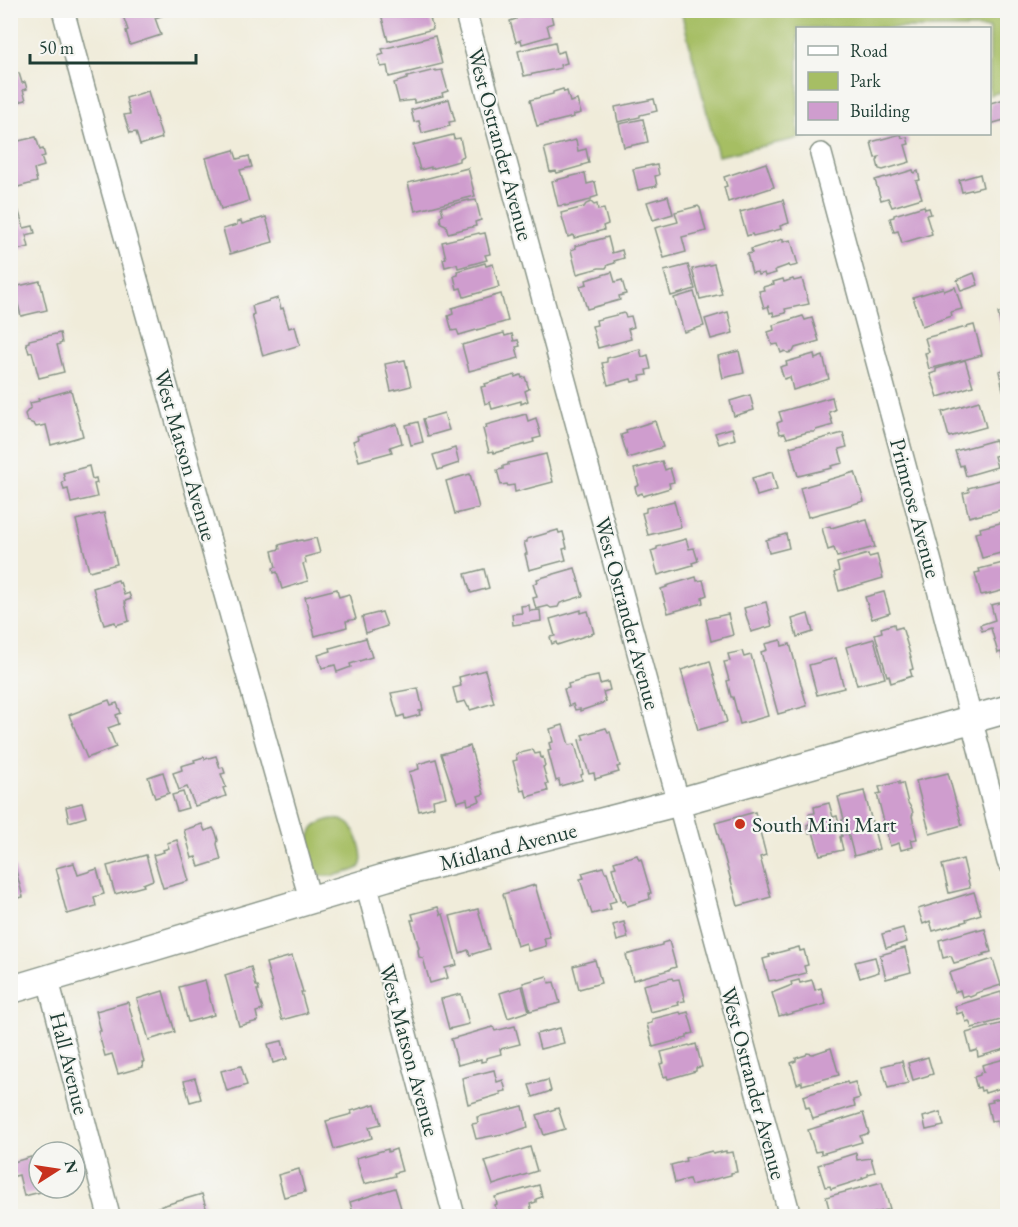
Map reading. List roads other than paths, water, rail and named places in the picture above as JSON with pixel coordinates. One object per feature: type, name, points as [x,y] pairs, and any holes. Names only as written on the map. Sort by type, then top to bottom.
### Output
[{"type":"street","name":"West Matson Avenue","points":[[63,10],[310,899]]},
{"type":"street","name":"West Ostrander Avenue","points":[[465,10],[790,1216]]},
{"type":"street","name":"Primrose Avenue","points":[[821,154],[932,566],[1008,862]]},
{"type":"street","name":"Midland Avenue","points":[[10,990],[366,883],[679,802],[1008,709]]},
{"type":"street","name":"West Matson Avenue","points":[[366,883],[454,1216]]},
{"type":"street","name":"Hall Avenue","points":[[48,980],[109,1216]]},
{"type":"place","name":"South Mini Mart","points":[[740,824]]}]
